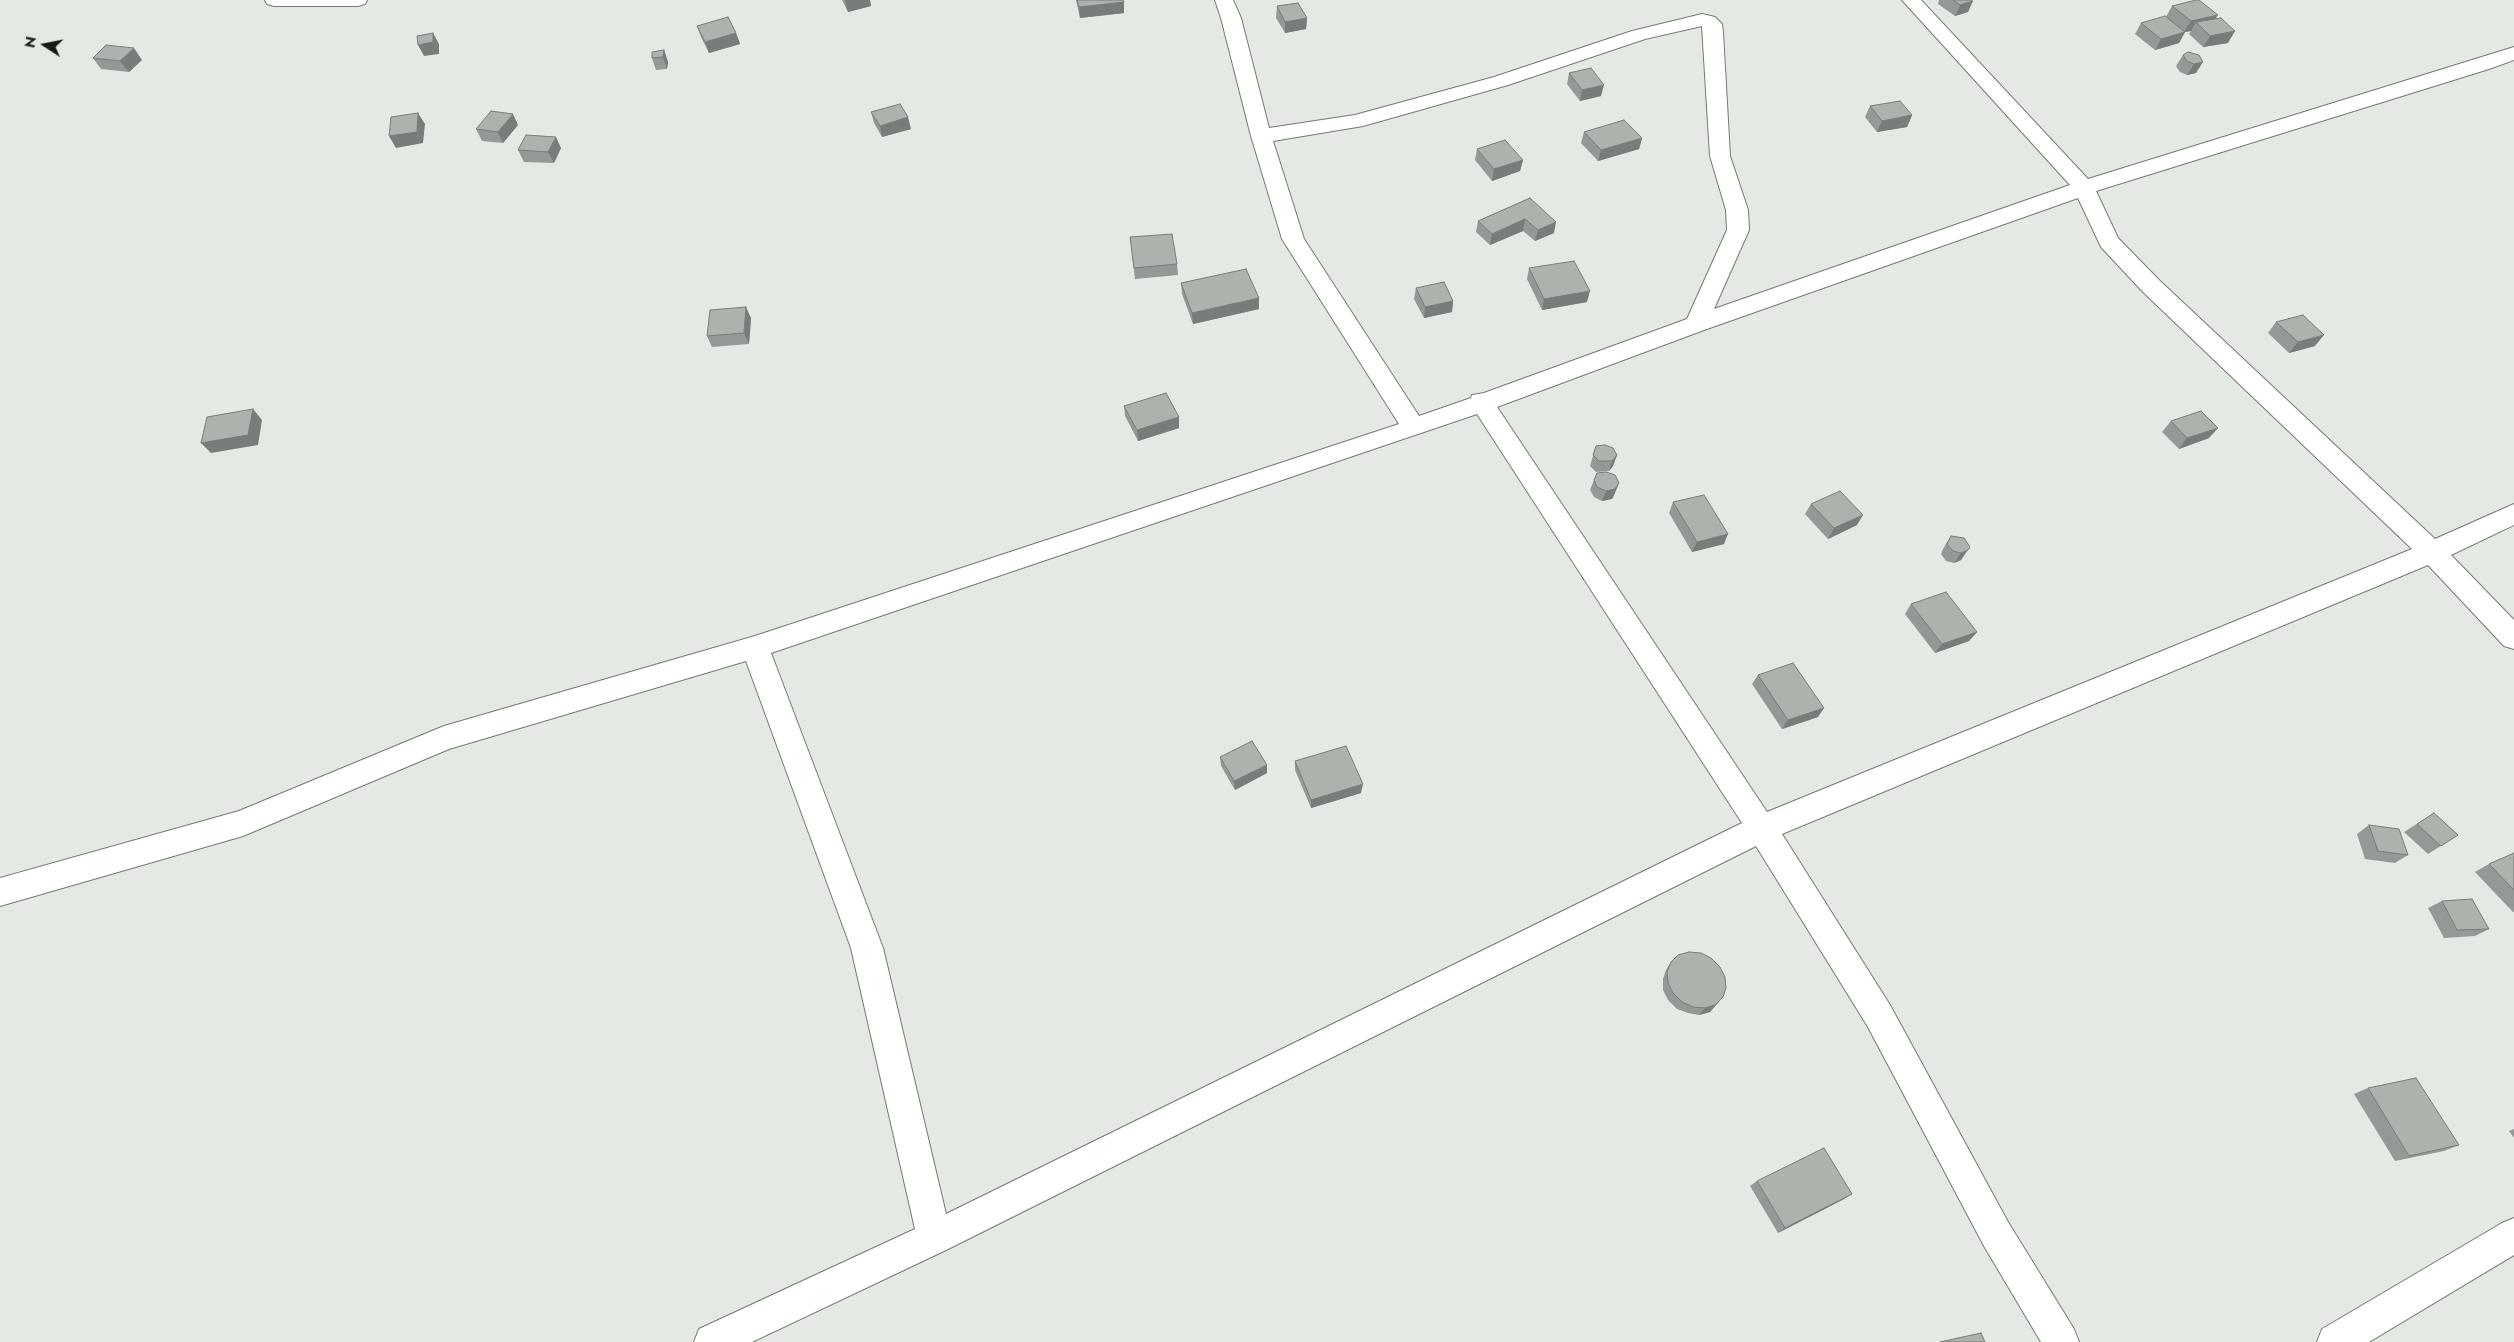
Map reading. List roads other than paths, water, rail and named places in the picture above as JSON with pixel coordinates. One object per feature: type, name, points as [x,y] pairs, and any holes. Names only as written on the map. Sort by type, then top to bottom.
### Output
[{"type":"street","points":[[274,0],[358,0]]},
{"type":"street","points":[[1224,0],[1231,18],[1261,136],[1293,239],[1414,428]]},
{"type":"street","points":[[1911,0],[2084,188],[2109,242],[2151,286],[2432,552],[2514,638]]},
{"type":"street","points":[[1261,136],[1356,121],[1501,81],[1639,35],[1702,20],[1708,21],[1712,24],[1713,32],[1720,156],[1737,210],[1738,230],[1696,324]]},
{"type":"street","points":[[0,892],[244,823],[444,738],[756,647],[1414,428],[1482,401],[1696,324],[2084,188],[2482,65],[2514,53]]},
{"type":"street","points":[[1482,401],[1760,829],[1807,898],[1879,1016],[1996,1234],[2061,1342]]},
{"type":"street","points":[[712,1342],[934,1238],[1760,829],[2432,552],[2514,514]]},
{"type":"street","points":[[756,647],[867,948],[934,1238]]},
{"type":"street","points":[[2335,1342],[2514,1235]]}]
